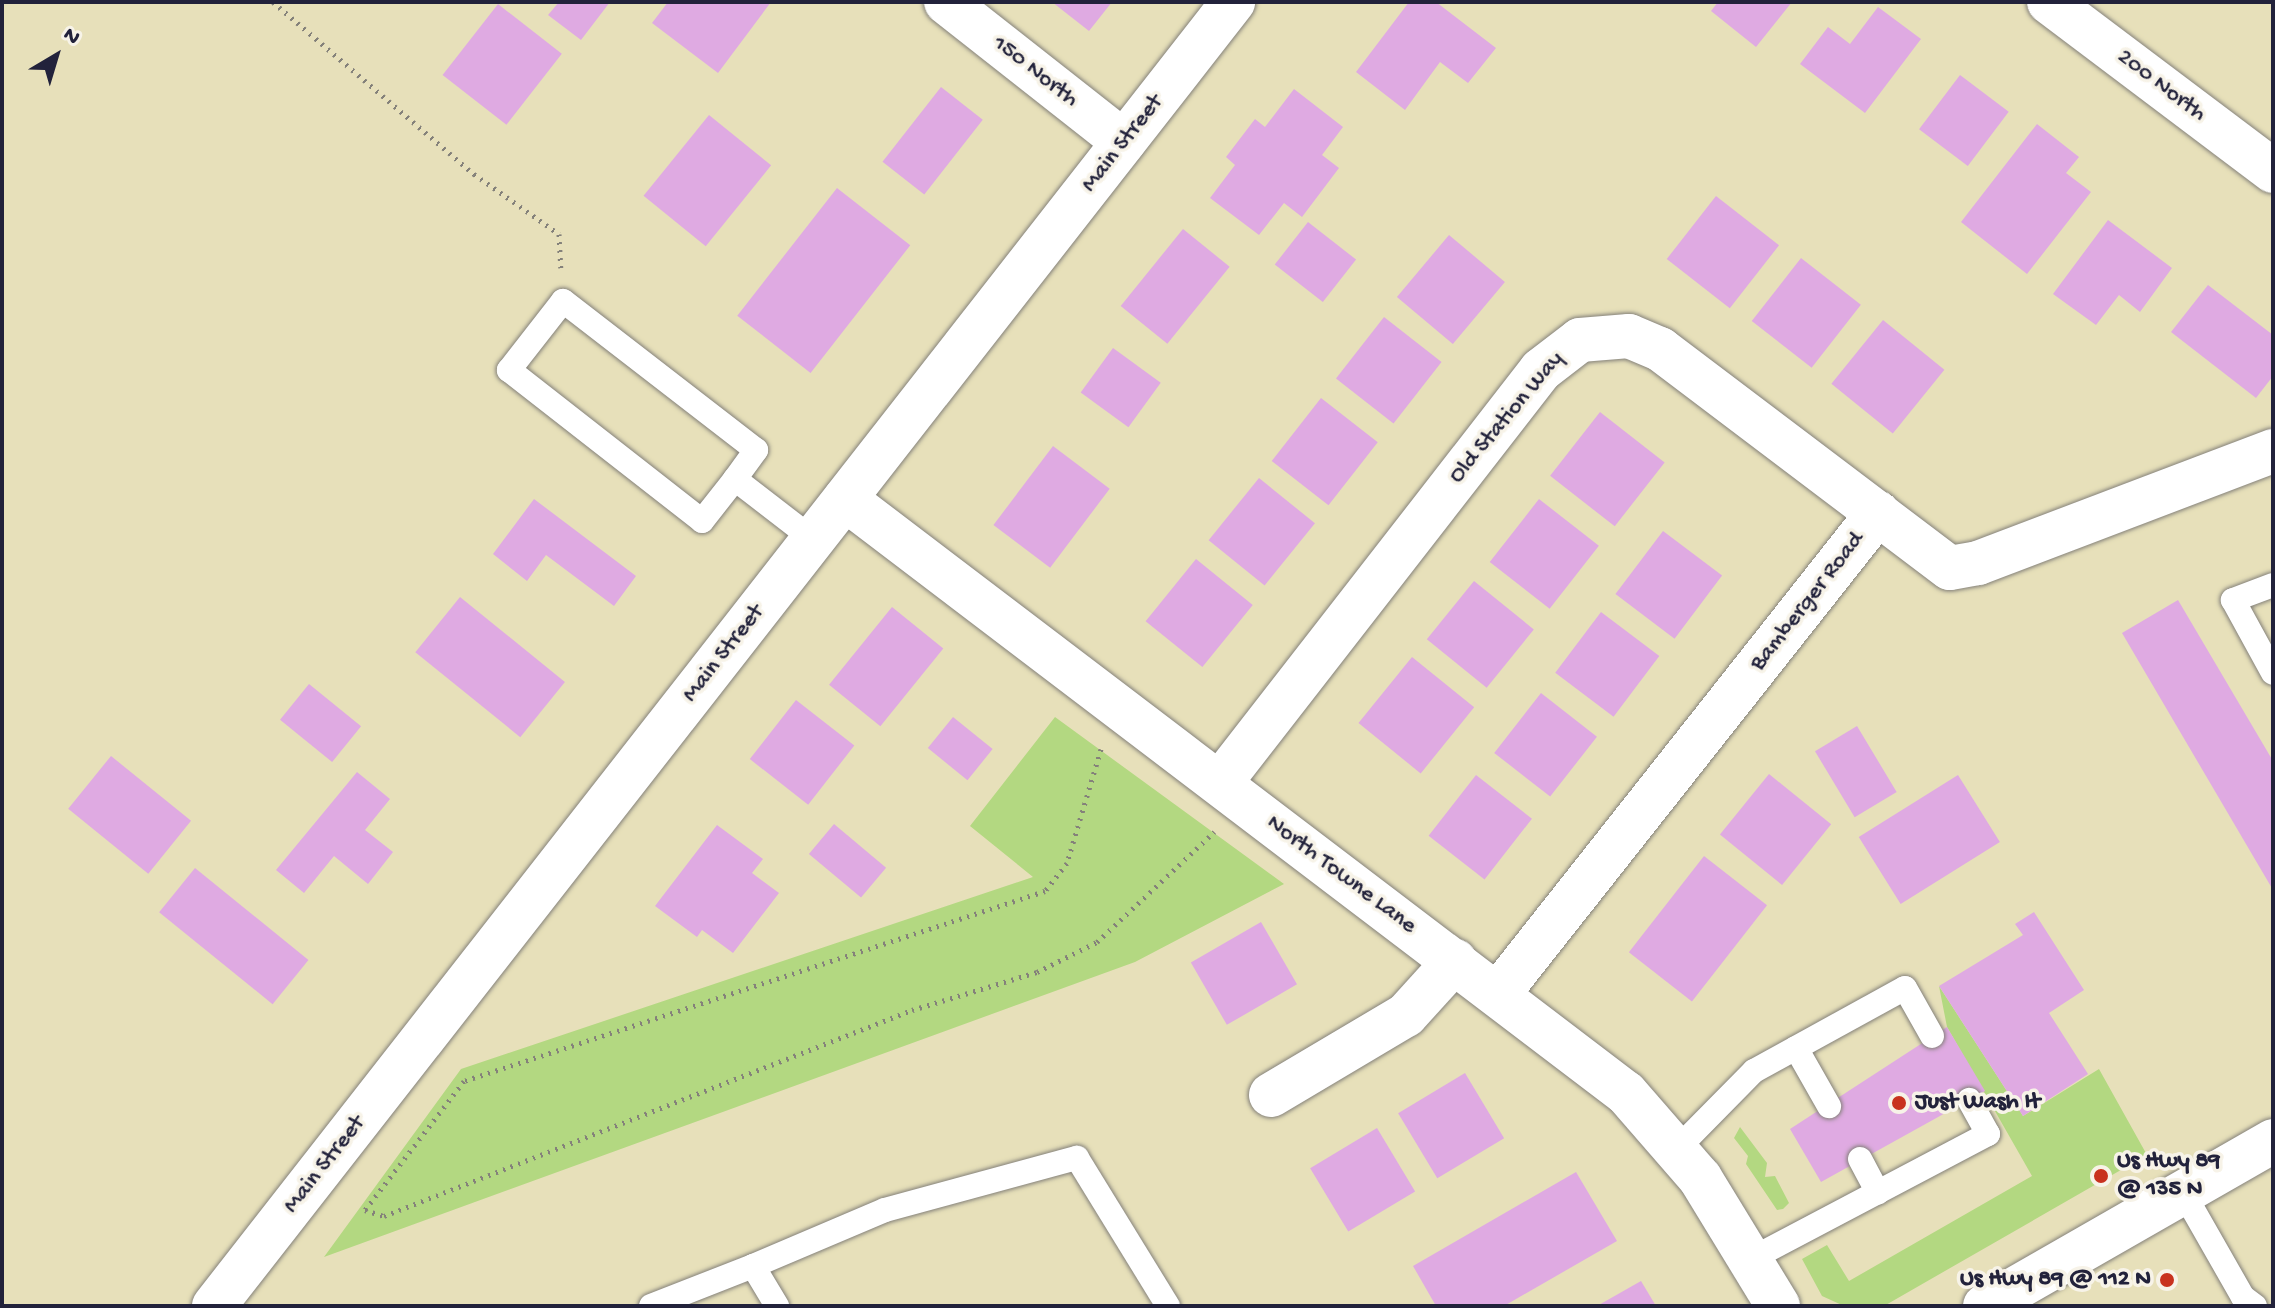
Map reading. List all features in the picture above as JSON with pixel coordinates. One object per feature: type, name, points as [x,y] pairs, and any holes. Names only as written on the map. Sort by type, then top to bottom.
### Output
[{"type":"street","name":"150 North","points":[[946,2],[1124,142]]},
{"type":"street","name":"Main Street","points":[[214,1306],[1233,2]]},
{"type":"street","name":"200 North","points":[[2049,2],[2273,171]]},
{"type":"street","name":"Old Station Way","points":[[1220,783],[1541,370],[1580,340],[1629,336],[1660,349],[1878,513]]},
{"type":"street","name":"Bamberger Road","points":[[1498,994],[1878,513],[1950,568],[1978,563],[2273,451]]},
{"type":"street","name":"North Towne Lane","points":[[845,499],[1626,1093],[1677,1149],[1751,1259],[1778,1306]]},
{"type":"street","points":[[1271,1095],[1406,1015],[1455,961]]},
{"type":"street","points":[[1985,1306],[2273,1141]]},
{"type":"lane","points":[[563,301],[756,450],[735,479],[702,521],[509,370],[563,301]]},
{"type":"lane","points":[[735,479],[814,540]]},
{"type":"lane","points":[[2273,585],[2233,600],[2273,673]]},
{"type":"lane","points":[[1677,1149],[1754,1071],[1905,988],[1932,1036]]},
{"type":"lane","points":[[1796,1048],[1829,1106]]},
{"type":"lane","points":[[1751,1259],[1988,1134],[1969,1100]]},
{"type":"lane","points":[[651,1306],[885,1210],[1077,1158],[1168,1306]]},
{"type":"lane","points":[[1860,1159],[1878,1193]]},
{"type":"lane","points":[[2183,1192],[2243,1297],[2255,1306]]},
{"type":"lane","points":[[753,1266],[777,1306]]},
{"type":"path","points":[[273,2],[474,174],[559,234]]},
{"type":"path","points":[[1103,740],[1067,863],[1045,891],[464,1081],[365,1210],[384,1216],[912,1010],[1037,972],[1097,942],[1170,878],[1217,828]]},
{"type":"green space","points":[[1055,717],[1284,884],[1135,962],[324,1257],[461,1069],[1033,877],[970,826]]},
{"type":"green space","points":[[1939,986],[2023,1116],[2099,1069],[2147,1155],[1884,1306],[1844,1306],[1822,1296],[1802,1259],[1827,1245],[1849,1281],[2032,1176],[1947,1027]]},
{"type":"green space","points":[[1740,1127],[1767,1163],[1765,1177],[1775,1176],[1789,1203],[1783,1209],[1777,1210],[1746,1164],[1748,1156],[1734,1138]]},
{"type":"building","points":[[559,2],[610,2],[581,40],[548,15]]},
{"type":"building","points":[[668,2],[771,2],[718,73],[652,23]]},
{"type":"building","points":[[1052,2],[1112,2],[1089,31]]},
{"type":"building","points":[[1409,2],[1436,2],[1496,48],[1468,83],[1440,62],[1405,110],[1356,72]]},
{"type":"building","points":[[1718,2],[1792,2],[1756,47],[1711,11]]},
{"type":"building","points":[[498,4],[562,54],[506,125],[443,75]]},
{"type":"building","points":[[1878,7],[1921,39],[1865,113],[1800,64],[1828,27],[1850,44]]},
{"type":"building","points":[[1960,75],[2009,112],[1968,166],[1919,129]]},
{"type":"building","points":[[941,87],[983,120],[924,194],[883,162]]},
{"type":"building","points":[[1294,89],[1343,127],[1322,155],[1339,168],[1302,217],[1284,203],[1259,235],[1210,198],[1235,165],[1226,157],[1255,119],[1265,127]]},
{"type":"building","points":[[709,115],[771,165],[706,246],[644,196]]},
{"type":"building","points":[[2037,124],[2079,157],[2066,173],[2091,192],[2027,274],[1961,222]]},
{"type":"building","points":[[837,188],[910,245],[811,373],[737,316]]},
{"type":"building","points":[[1716,196],[1779,245],[1730,308],[1667,259]]},
{"type":"building","points":[[2108,220],[2172,268],[2140,312],[2119,295],[2096,325],[2053,294]]},
{"type":"building","points":[[1308,222],[1356,260],[1323,302],[1275,265]]},
{"type":"building","points":[[1183,229],[1230,267],[1167,344],[1121,306]]},
{"type":"building","points":[[1449,235],[1505,282],[1453,344],[1397,297]]},
{"type":"building","points":[[1801,258],[1861,305],[1812,368],[1752,321]]},
{"type":"building","points":[[2208,285],[2273,335],[2273,376],[2256,398],[2171,332]]},
{"type":"building","points":[[1384,317],[1442,362],[1394,423],[1336,378]]},
{"type":"building","points":[[1883,320],[1944,370],[1893,433],[1831,384]]},
{"type":"building","points":[[1113,348],[1161,383],[1128,427],[1081,392]]},
{"type":"building","points":[[1321,398],[1378,442],[1328,505],[1272,461]]},
{"type":"building","points":[[1600,412],[1665,462],[1615,526],[1550,476]]},
{"type":"building","points":[[1053,446],[1110,489],[1050,568],[993,525]]},
{"type":"building","points":[[1259,478],[1315,523],[1265,585],[1209,540]]},
{"type":"building","points":[[534,499],[636,576],[614,606],[546,555],[527,581],[493,554]]},
{"type":"building","points":[[1539,499],[1599,546],[1550,609],[1490,562]]},
{"type":"building","points":[[1663,531],[1722,576],[1675,639],[1615,594]]},
{"type":"building","points":[[1196,559],[1253,605],[1202,667],[1146,621]]},
{"type":"building","points":[[1474,581],[1534,629],[1487,688],[1427,639]]},
{"type":"building","points":[[460,597],[565,682],[520,737],[415,652]]},
{"type":"building","points":[[2178,600],[2273,761],[2273,890],[2122,633]]},
{"type":"building","points":[[892,607],[943,649],[880,726],[829,685]]},
{"type":"building","points":[[1601,612],[1659,656],[1614,717],[1555,673]]},
{"type":"building","points":[[1412,657],[1474,707],[1421,773],[1359,723]]},
{"type":"building","points":[[309,684],[361,726],[332,762],[280,720]]},
{"type":"building","points":[[1541,693],[1597,737],[1550,797],[1494,753]]},
{"type":"building","points":[[796,700],[854,746],[808,805],[750,759]]},
{"type":"building","points":[[953,717],[993,749],[967,780],[928,748]]},
{"type":"building","points":[[1857,726],[1897,792],[1855,817],[1815,751]]},
{"type":"building","points":[[111,756],[191,821],[148,874],[68,809]]},
{"type":"building","points":[[357,772],[390,799],[365,830],[393,852],[368,884],[334,856],[304,893],[276,870]]},
{"type":"building","points":[[1769,774],[1831,824],[1782,885],[1720,835]]},
{"type":"building","points":[[1476,775],[1532,819],[1485,879],[1429,836]]},
{"type":"building","points":[[1958,775],[2000,842],[1901,904],[1859,837]]},
{"type":"building","points":[[834,824],[886,868],[861,898],[809,854]]},
{"type":"building","points":[[717,825],[763,859],[752,873],[779,893],[733,953],[702,930],[697,937],[655,906]]},
{"type":"building","points":[[1704,856],[1767,905],[1692,1001],[1629,952]]},
{"type":"building","points":[[195,868],[308,960],[273,1004],[159,912]]},
{"type":"building","points":[[2034,912],[2084,990],[2049,1013],[2088,1074],[2023,1116],[1939,986],[2023,935],[2015,924]]},
{"type":"building","points":[[1261,922],[1297,984],[1227,1025],[1191,962]]},
{"type":"building","name":"Just Wash It","points":[[1947,1027],[1985,1091],[1821,1182],[1790,1129]]},
{"type":"building","points":[[1465,1073],[1504,1138],[1437,1178],[1398,1113]]},
{"type":"building","points":[[1377,1128],[1415,1191],[1348,1232],[1310,1168]]},
{"type":"building","points":[[1576,1172],[1617,1241],[1504,1306],[1436,1306],[1413,1266]]},
{"type":"building","points":[[1641,1281],[1656,1306],[1597,1306]]},
{"type":"place","name":"Just Wash It","points":[[1899,1103]]},
{"type":"place","name":"Us Hwy 89 @ 135 N","points":[[2101,1176]]},
{"type":"place","name":"Us Hwy 89 @ 112 N","points":[[2167,1280]]}]
